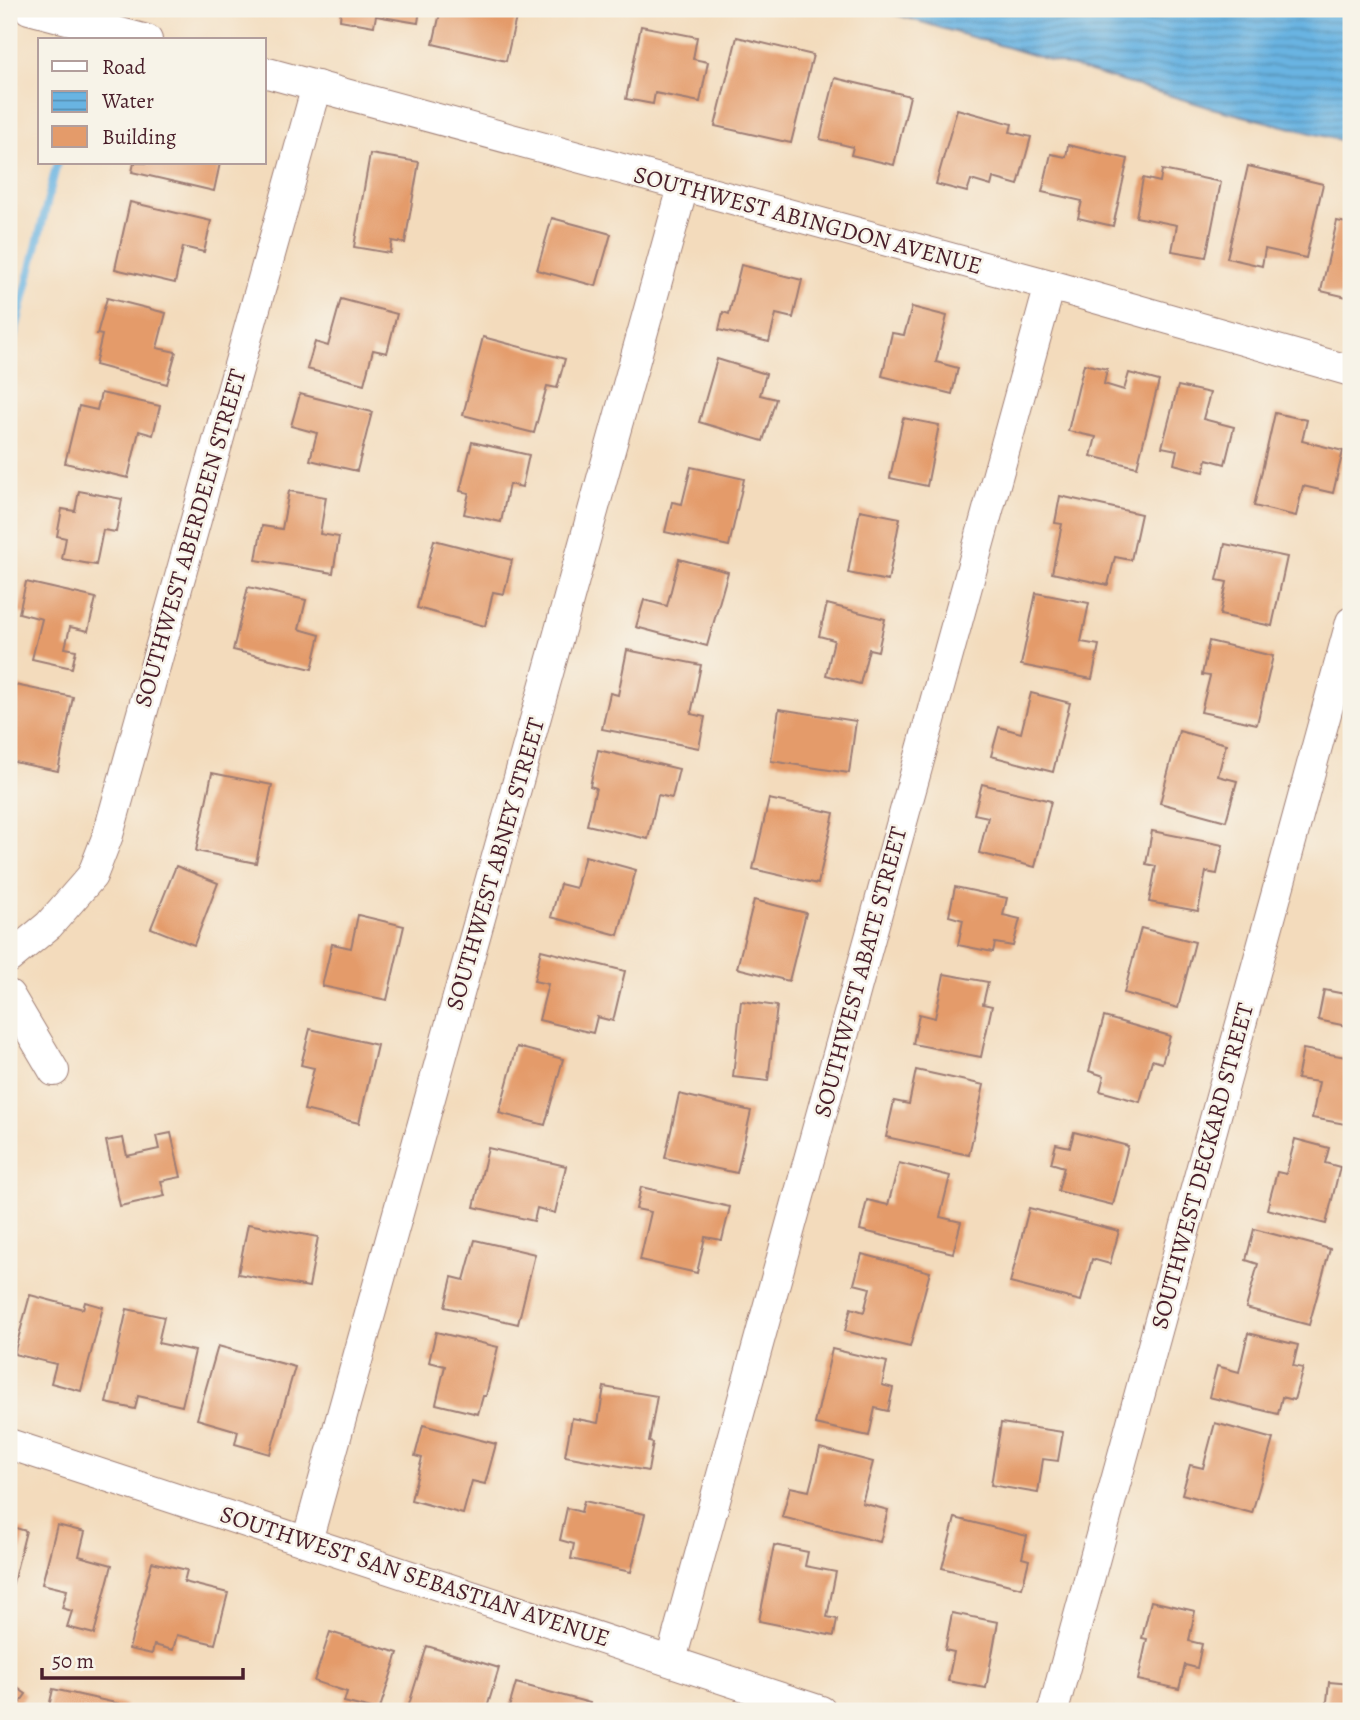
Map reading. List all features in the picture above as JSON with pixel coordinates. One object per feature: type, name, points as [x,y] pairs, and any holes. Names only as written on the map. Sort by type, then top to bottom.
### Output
[{"type":"street","points":[[29,9],[139,38]]},
{"type":"street","name":"SOUTHWEST ABINGDON AVENUE","points":[[266,73],[1050,285],[1351,371]]},
{"type":"street","name":"SOUTHWEST ABERDEEN STREET","points":[[9,958],[49,925],[92,876],[108,835],[317,86]]},
{"type":"street","name":"SOUTHWEST ABNEY STREET","points":[[307,1541],[683,187]]},
{"type":"street","name":"SOUTHWEST ABATE STREET","points":[[671,1660],[1050,285]]},
{"type":"street","name":"SOUTHWEST DECKARD STREET","points":[[1053,1711],[1351,622]]},
{"type":"street","points":[[9,995],[54,1071]]},
{"type":"street","name":"SOUTHWEST SAN SEBASTIAN AVENUE","points":[[9,1444],[821,1711]]},
{"type":"water","points":[[877,9],[1351,9],[1351,143],[1212,108]]},
{"type":"building","points":[[341,9],[420,9],[418,23],[376,16],[374,26],[340,20]]},
{"type":"building","points":[[441,9],[518,9],[506,61],[433,44]]},
{"type":"building","points":[[641,26],[697,37],[693,59],[708,62],[700,102],[655,93],[653,104],[626,99]]},
{"type":"building","points":[[737,37],[813,55],[791,143],[715,126]]},
{"type":"building","points":[[835,78],[910,96],[894,165],[851,155],[853,147],[820,139]]},
{"type":"building","points":[[957,109],[1012,124],[1010,132],[1031,137],[1018,185],[993,178],[991,186],[971,180],[967,192],[936,184]]},
{"type":"building","points":[[1068,145],[1128,159],[1113,226],[1078,218],[1082,201],[1042,192],[1051,154],[1066,157]]},
{"type":"building","points":[[370,154],[419,162],[405,243],[392,241],[390,253],[354,247]]},
{"type":"building","points":[[134,164],[220,164],[214,191],[132,172]]},
{"type":"building","points":[[1248,166],[1323,184],[1306,258],[1265,249],[1262,266],[1227,258]]},
{"type":"building","points":[[1162,170],[1221,182],[1206,257],[1172,251],[1177,225],[1136,217],[1143,178],[1160,182]]},
{"type":"building","points":[[130,202],[211,221],[204,252],[183,247],[175,283],[115,269]]},
{"type":"building","points":[[552,218],[611,234],[596,286],[537,270]]},
{"type":"building","points":[[1337,221],[1351,224],[1351,298],[1321,291]]},
{"type":"building","points":[[741,265],[802,280],[793,318],[776,314],[769,342],[719,330],[723,312],[729,314]]},
{"type":"building","points":[[107,298],[166,313],[157,348],[176,352],[167,384],[95,365],[102,335],[97,334]]},
{"type":"building","points":[[341,299],[397,314],[387,353],[373,350],[364,384],[307,369],[315,342],[328,346]]},
{"type":"building","points":[[912,307],[947,316],[936,362],[958,368],[952,394],[882,376],[892,333],[904,335]]},
{"type":"building","points":[[483,337],[565,359],[557,388],[547,386],[534,433],[463,415]]},
{"type":"building","points":[[717,359],[766,374],[760,395],[776,399],[763,441],[699,422]]},
{"type":"building","points":[[1084,364],[1107,369],[1104,384],[1124,390],[1129,373],[1159,381],[1137,467],[1091,456],[1096,437],[1068,431]]},
{"type":"building","points":[[1178,386],[1210,393],[1203,419],[1234,427],[1225,464],[1207,459],[1204,472],[1174,464],[1177,450],[1162,447]]},
{"type":"building","points":[[101,393],[160,406],[153,435],[139,431],[128,478],[65,463],[79,406],[97,410]]},
{"type":"building","points":[[300,394],[372,412],[357,471],[310,460],[317,433],[291,426]]},
{"type":"building","points":[[1275,413],[1307,420],[1302,441],[1343,451],[1333,493],[1303,486],[1296,516],[1254,506]]},
{"type":"building","points":[[903,418],[939,425],[927,486],[890,478]]},
{"type":"building","points":[[472,442],[529,455],[522,487],[509,484],[501,522],[464,514],[469,493],[460,491]]},
{"type":"building","points":[[691,467],[744,479],[729,546],[665,532],[672,502],[682,504]]},
{"type":"building","points":[[79,491],[122,499],[116,532],[103,530],[96,565],[62,559],[66,538],[57,536],[62,509],[75,511]]},
{"type":"building","points":[[289,491],[326,497],[320,534],[339,537],[333,573],[256,560],[262,526],[282,529]]},
{"type":"building","points":[[1060,496],[1141,514],[1131,560],[1115,557],[1108,585],[1052,573],[1062,524],[1055,523]]},
{"type":"building","points":[[860,510],[900,518],[888,581],[848,573]]},
{"type":"building","points":[[434,540],[512,560],[504,594],[493,592],[485,626],[417,608]]},
{"type":"building","points":[[1225,544],[1287,557],[1272,626],[1220,615],[1227,582],[1217,580]]},
{"type":"building","points":[[679,559],[728,572],[707,646],[636,627],[644,600],[667,606]]},
{"type":"building","points":[[26,582],[96,598],[88,631],[70,627],[65,648],[76,650],[72,668],[32,659],[42,619],[19,613]]},
{"type":"building","points":[[248,587],[306,600],[299,629],[320,635],[312,669],[233,650]]},
{"type":"building","points":[[1036,593],[1089,603],[1081,642],[1099,645],[1092,679],[1021,665]]},
{"type":"building","points":[[827,604],[885,619],[878,651],[869,649],[860,684],[826,675],[834,640],[819,636]]},
{"type":"building","points":[[1209,641],[1273,656],[1257,724],[1201,712],[1210,676],[1202,675]]},
{"type":"building","points":[[627,650],[701,665],[691,714],[705,717],[699,748],[602,729],[610,693],[618,695]]},
{"type":"building","points":[[15,685],[73,697],[58,771],[9,761],[9,717]]},
{"type":"building","points":[[1031,693],[1070,703],[1053,772],[991,756],[999,727],[1021,733]]},
{"type":"building","points":[[779,709],[856,721],[849,773],[771,761]]},
{"type":"building","points":[[1179,731],[1226,744],[1218,776],[1237,781],[1226,821],[1160,803]]},
{"type":"building","points":[[598,750],[679,769],[672,798],[658,795],[648,839],[587,825],[596,788],[590,786]]},
{"type":"building","points":[[212,773],[272,785],[256,863],[196,851]]},
{"type":"building","points":[[982,784],[1051,801],[1035,867],[979,853],[988,817],[974,814]]},
{"type":"building","points":[[769,799],[834,813],[818,884],[753,869]]},
{"type":"building","points":[[1152,831],[1223,845],[1217,874],[1206,872],[1198,911],[1149,902],[1156,866],[1146,864]]},
{"type":"building","points":[[585,856],[636,870],[618,935],[551,917],[560,884],[576,888]]},
{"type":"building","points":[[176,866],[218,883],[194,945],[151,928]]},
{"type":"building","points":[[955,887],[1007,898],[1003,915],[1020,919],[1013,946],[995,943],[993,952],[958,945],[963,920],[949,916]]},
{"type":"building","points":[[754,900],[806,913],[789,981],[737,968]]},
{"type":"building","points":[[358,915],[404,926],[387,1000],[322,986],[332,944],[351,948]]},
{"type":"building","points":[[1141,928],[1195,942],[1178,1008],[1124,993]]},
{"type":"building","points":[[541,950],[625,971],[613,1021],[597,1017],[593,1033],[539,1020],[548,984],[534,981]]},
{"type":"building","points":[[1350,966],[1351,1027],[1318,1020],[1324,990],[1345,994]]},
{"type":"building","points":[[944,974],[988,982],[983,1004],[992,1006],[981,1057],[913,1044],[919,1014],[935,1018]]},
{"type":"building","points":[[741,1001],[777,1006],[768,1081],[733,1077]]},
{"type":"building","points":[[1104,1017],[1170,1036],[1162,1063],[1152,1060],[1140,1102],[1100,1091],[1104,1076],[1089,1071]]},
{"type":"building","points":[[310,1029],[377,1045],[359,1123],[304,1110],[314,1068],[301,1065]]},
{"type":"building","points":[[517,1047],[563,1059],[545,1125],[499,1113]]},
{"type":"building","points":[[1303,1049],[1351,1058],[1351,1125],[1312,1118],[1319,1082],[1297,1079]]},
{"type":"building","points":[[916,1070],[984,1085],[969,1155],[886,1137],[894,1101],[909,1104]]},
{"type":"building","points":[[679,1094],[751,1111],[737,1173],[665,1158]]},
{"type":"building","points":[[1074,1132],[1128,1146],[1113,1205],[1058,1191],[1064,1167],[1051,1163],[1056,1144],[1070,1147]]},
{"type":"building","points":[[171,1133],[181,1177],[161,1181],[165,1196],[120,1206],[106,1141],[123,1138],[127,1156],[159,1149],[156,1136]]},
{"type":"building","points":[[1295,1139],[1329,1148],[1325,1163],[1340,1167],[1326,1224],[1267,1209],[1277,1172],[1286,1174]]},
{"type":"building","points":[[488,1148],[566,1166],[555,1213],[537,1208],[534,1221],[474,1207]]},
{"type":"building","points":[[899,1163],[950,1176],[940,1217],[961,1222],[953,1253],[860,1230],[867,1200],[888,1205]]},
{"type":"building","points":[[641,1187],[730,1207],[722,1240],[705,1237],[697,1273],[640,1260],[651,1212],[636,1209]]},
{"type":"building","points":[[1029,1208],[1119,1231],[1110,1264],[1092,1259],[1081,1301],[1010,1283]]},
{"type":"building","points":[[248,1224],[318,1237],[309,1287],[238,1274]]},
{"type":"building","points":[[1254,1229],[1330,1249],[1309,1325],[1246,1308],[1258,1264],[1246,1260]]},
{"type":"building","points":[[475,1240],[535,1254],[518,1324],[445,1307],[452,1277],[464,1280]]},
{"type":"building","points":[[862,1254],[930,1272],[910,1347],[845,1331],[851,1308],[864,1312],[870,1288],[854,1284]]},
{"type":"building","points":[[30,1295],[83,1309],[85,1302],[103,1307],[81,1391],[51,1383],[56,1364],[14,1354]]},
{"type":"building","points":[[127,1309],[164,1317],[158,1343],[195,1351],[182,1406],[138,1396],[135,1409],[106,1403]]},
{"type":"building","points":[[436,1332],[498,1347],[486,1396],[483,1396],[478,1414],[436,1404],[445,1366],[429,1362]]},
{"type":"building","points":[[1248,1333],[1298,1345],[1293,1366],[1303,1368],[1294,1400],[1282,1397],[1278,1414],[1209,1397],[1217,1366],[1239,1372]]},
{"type":"building","points":[[218,1346],[295,1367],[270,1454],[235,1444],[238,1431],[197,1419]]},
{"type":"building","points":[[832,1349],[887,1362],[882,1385],[893,1388],[888,1411],[875,1408],[869,1436],[815,1424]]},
{"type":"building","points":[[604,1387],[657,1396],[649,1442],[653,1443],[648,1471],[565,1456],[572,1418],[598,1423]]},
{"type":"building","points":[[1001,1423],[1063,1432],[1058,1461],[1043,1459],[1038,1493],[991,1485]]},
{"type":"building","points":[[1215,1423],[1273,1439],[1252,1513],[1182,1494],[1190,1465],[1203,1468]]},
{"type":"building","points":[[423,1425],[496,1444],[485,1484],[472,1481],[463,1514],[411,1500],[422,1458],[415,1456]]},
{"type":"building","points":[[820,1448],[873,1462],[862,1503],[888,1510],[880,1542],[782,1517],[790,1487],[809,1491]]},
{"type":"building","points":[[584,1501],[645,1514],[631,1572],[571,1559],[574,1544],[560,1540],[567,1508],[581,1512]]},
{"type":"building","points":[[955,1518],[1027,1536],[1022,1558],[1029,1560],[1022,1588],[942,1568]]},
{"type":"building","points":[[57,1525],[85,1532],[79,1556],[112,1565],[94,1634],[67,1627],[72,1611],[62,1608],[67,1590],[42,1584]]},
{"type":"building","points":[[9,1526],[26,1531],[12,1587],[9,1586]]},
{"type":"building","points":[[774,1545],[808,1552],[805,1566],[836,1572],[827,1617],[837,1619],[834,1636],[759,1621]]},
{"type":"building","points":[[152,1562],[187,1570],[184,1582],[228,1593],[215,1644],[177,1635],[173,1650],[154,1645],[152,1654],[129,1649]]},
{"type":"building","points":[[1151,1601],[1195,1611],[1189,1641],[1202,1644],[1197,1668],[1185,1665],[1179,1689],[1138,1680],[1147,1639],[1142,1638]]},
{"type":"building","points":[[952,1613],[998,1622],[986,1688],[948,1681],[954,1652],[945,1650]]},
{"type":"building","points":[[330,1632],[398,1653],[379,1711],[344,1702],[347,1692],[314,1681]]},
{"type":"building","points":[[427,1646],[499,1668],[486,1711],[407,1711]]},
{"type":"building","points":[[9,1682],[26,1694],[14,1711],[9,1711]]},
{"type":"building","points":[[1329,1682],[1351,1684],[1351,1711],[1326,1711]]},
{"type":"building","points":[[516,1683],[590,1703],[588,1711],[508,1711]]},
{"type":"building","points":[[53,1689],[125,1705],[124,1711],[48,1711]]},
{"type":"waterway","points":[[9,357],[57,164]]}]
